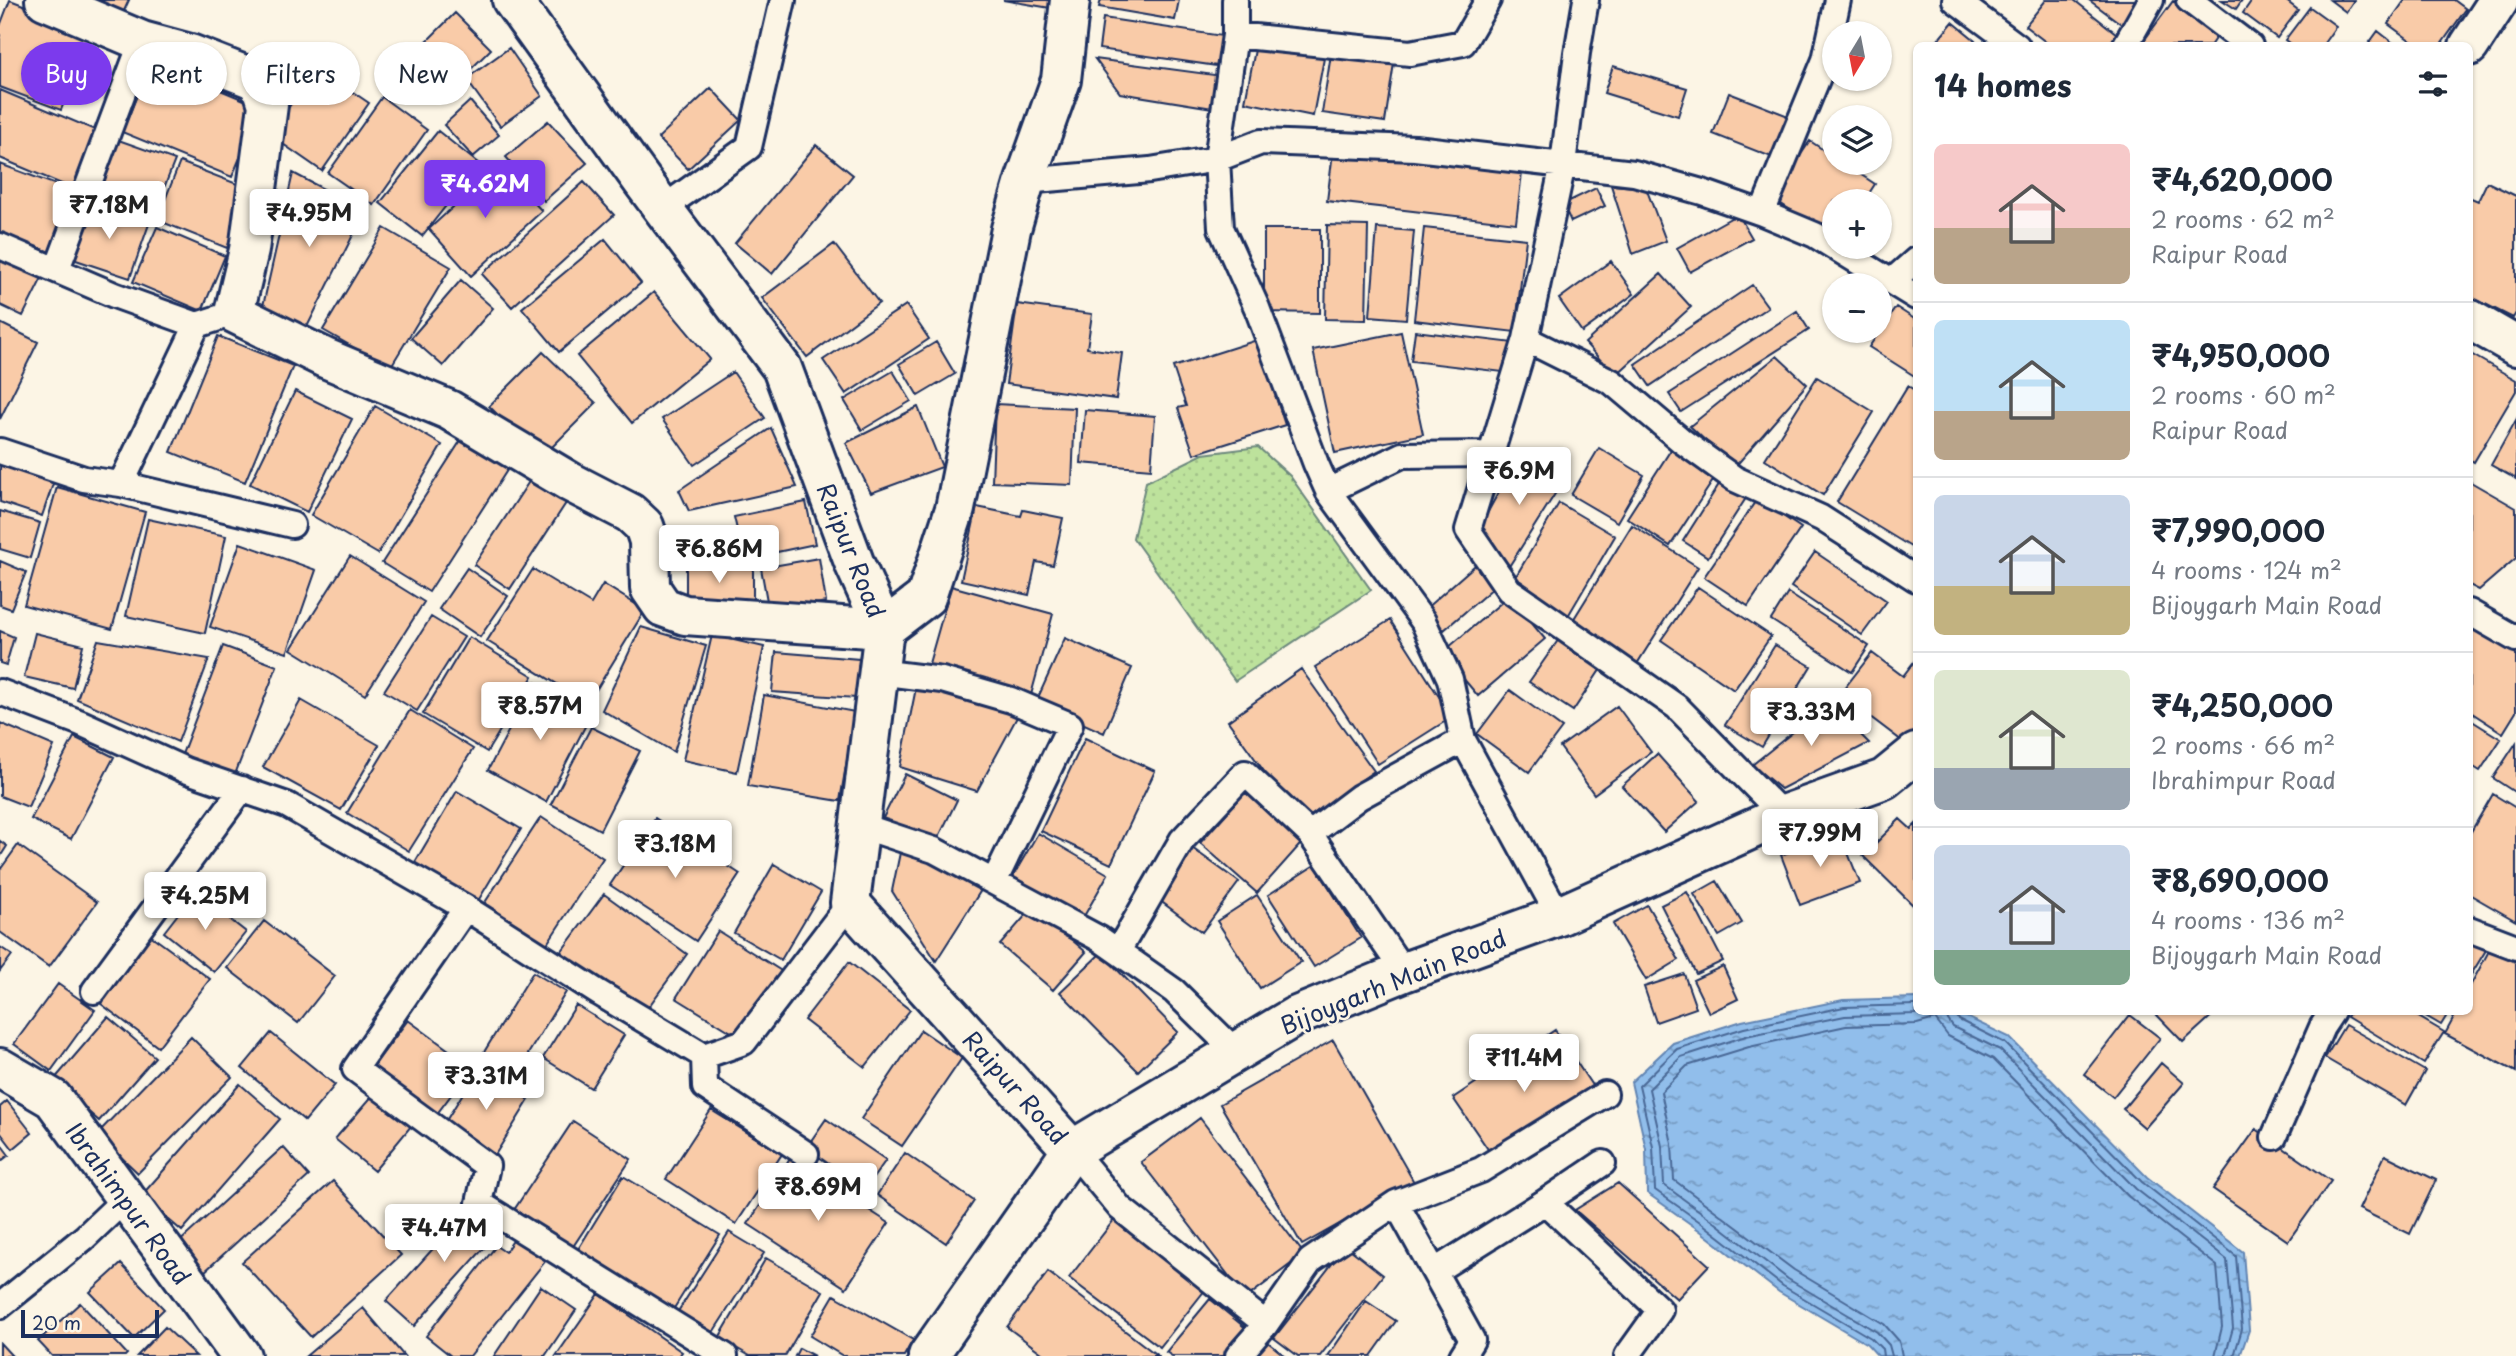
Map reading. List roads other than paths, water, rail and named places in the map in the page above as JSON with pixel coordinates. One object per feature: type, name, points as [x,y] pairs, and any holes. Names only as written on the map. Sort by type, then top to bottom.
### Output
[{"type":"street","points":[[46,0],[142,41],[190,54],[254,79],[263,89],[268,105],[250,250],[234,313],[325,358],[449,410],[570,482],[630,513],[644,526],[649,541],[650,588],[663,607],[685,615],[884,629],[926,597],[955,509],[1011,229],[1061,80],[1070,0]]},
{"type":"street","name":"Raipur Road","points":[[512,0],[782,368],[855,565],[884,629],[850,903],[1072,1150]]},
{"type":"street","points":[[2472,42],[2499,0]]},
{"type":"street","points":[[2473,321],[2516,346]]},
{"type":"street","name":"Bijoygarh Main Road","points":[[928,1356],[1072,1150],[1294,1017],[1404,972],[1559,916],[1783,815],[1884,779],[1913,755]]},
{"type":"street","name":"Ibrahimpur Road","points":[[0,1068],[53,1099],[242,1356]]},
{"type":"lane","points":[[664,210],[749,147],[783,0]]},
{"type":"lane","points":[[1235,0],[1235,35],[1217,159],[1222,228],[1257,308],[1328,491],[1423,621],[1450,679],[1463,740],[1559,916]]},
{"type":"lane","points":[[1235,35],[1410,53],[1463,43],[1488,0]]},
{"type":"lane","points":[[1586,0],[1563,164],[1526,339],[1468,530],[1509,590],[1677,707],[1783,815]]},
{"type":"lane","points":[[1762,213],[1825,60],[1838,0]]},
{"type":"lane","points":[[1955,0],[2012,42]]},
{"type":"lane","points":[[2127,42],[2151,0]]},
{"type":"lane","points":[[2189,0],[2245,42]]},
{"type":"lane","points":[[57,269],[142,41]]},
{"type":"lane","points":[[1025,181],[1150,170],[1217,159],[1261,142],[1415,148],[1634,173],[1702,192],[1762,213],[1815,235],[1879,273]]},
{"type":"lane","points":[[0,246],[114,295],[197,325],[234,313]]},
{"type":"lane","points":[[1913,263],[1892,281],[1913,295]]},
{"type":"lane","points":[[121,484],[197,325]]},
{"type":"lane","points":[[1526,339],[1612,382],[1682,441],[1735,479],[1821,517],[1913,577]]},
{"type":"lane","points":[[0,451],[84,479],[121,484],[292,525]]},
{"type":"lane","points":[[1328,491],[1402,455],[1490,454]]},
{"type":"lane","points":[[2473,614],[2516,639]]},
{"type":"lane","points":[[878,672],[942,680],[1010,700],[1070,725],[994,882]]},
{"type":"lane","points":[[0,692],[81,723],[185,770],[287,805],[466,908],[704,1056]]},
{"type":"lane","points":[[1310,834],[1359,797],[1463,740]]},
{"type":"lane","points":[[1118,951],[1182,840],[1245,774],[1310,834],[1404,972]]},
{"type":"lane","points":[[94,991],[242,789]]},
{"type":"lane","points":[[859,825],[934,850],[1100,939],[1174,991],[1235,1051]]},
{"type":"lane","points":[[704,1056],[744,1042],[850,903]]},
{"type":"lane","points":[[466,908],[355,1069],[486,1166],[478,1203],[724,1356]]},
{"type":"lane","points":[[2473,931],[2516,947]]},
{"type":"lane","points":[[2274,1137],[2322,1027],[2331,1015]]},
{"type":"lane","points":[[704,1056],[705,1087],[806,1154]]},
{"type":"lane","points":[[1238,1356],[1266,1324],[1310,1261],[1396,1203],[1481,1170],[1605,1094]]},
{"type":"lane","points":[[1072,1150],[1120,1208],[1266,1324]]},
{"type":"lane","points":[[1435,1272],[1603,1163]]},
{"type":"lane","points":[[0,1306],[84,1238],[125,1198]]},
{"type":"lane","points":[[1545,1202],[1660,1310],[1627,1356]]},
{"type":"lane","points":[[1396,1203],[1472,1340],[1462,1356]]},
{"type":"water","points":[[1913,998],[1913,1015],[1962,1015],[2009,1037],[2147,1177],[2243,1252],[2249,1330],[2240,1356],[1878,1356],[1867,1344],[1779,1292],[1647,1193],[1646,1149],[1631,1082],[1673,1043],[1742,1021],[1843,1000]]}]
